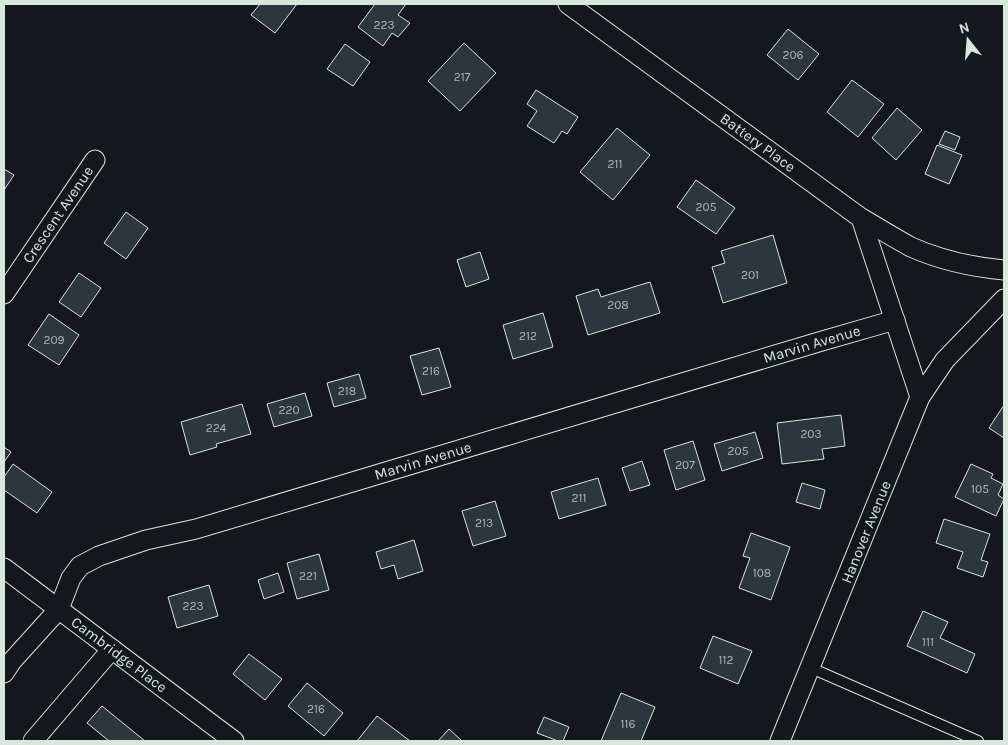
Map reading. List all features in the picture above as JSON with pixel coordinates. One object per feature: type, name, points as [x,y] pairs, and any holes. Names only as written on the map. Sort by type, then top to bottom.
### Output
[{"type":"street","name":"Battery Place","points":[[568,4],[861,218]]},
{"type":"street","name":"Crescent Avenue","points":[[4,294],[95,160]]},
{"type":"street","points":[[861,218],[911,246],[943,259],[982,268],[1004,270]]},
{"type":"street","points":[[861,218],[920,396]]},
{"type":"street","points":[[920,396],[945,360],[1004,298]]},
{"type":"street","name":"Marvin Avenue","points":[[4,674],[12,661],[59,609],[71,578],[80,566],[99,556],[146,540],[196,529],[895,320]]},
{"type":"street","name":"Hanover Avenue","points":[[780,741],[920,396]]},
{"type":"street","name":"Cambridge Place","points":[[4,568],[234,741]]},
{"type":"street","points":[[33,741],[112,649]]},
{"type":"lane","points":[[810,668],[978,741]]},
{"type":"building","points":[[260,4],[297,4],[275,33],[251,15]]},
{"type":"building","points":[[375,4],[406,4],[398,15],[410,23],[398,37],[392,33],[383,46],[358,27]]},
{"type":"building","points":[[788,29],[819,54],[798,80],[767,55]]},
{"type":"building","points":[[464,43],[496,73],[460,111],[428,81]]},
{"type":"building","points":[[345,44],[370,62],[353,86],[327,69]]},
{"type":"building","points":[[852,80],[884,104],[858,137],[827,112]]},
{"type":"building","points":[[536,90],[578,117],[567,134],[562,131],[554,143],[527,126],[537,111],[527,104]]},
{"type":"building","points":[[897,108],[922,130],[896,160],[872,138]]},
{"type":"building","points":[[617,128],[650,155],[613,200],[580,172]]},
{"type":"building","points":[[945,131],[960,137],[955,150],[939,144]]},
{"type":"building","points":[[937,145],[962,155],[949,184],[925,174]]},
{"type":"building","points":[[4,169],[14,175],[4,190]]},
{"type":"building","points":[[696,180],[735,208],[716,234],[677,207]]},
{"type":"building","points":[[126,212],[148,228],[126,259],[104,243]]},
{"type":"building","points":[[773,235],[787,283],[723,303],[712,267],[725,263],[721,251]]},
{"type":"building","points":[[480,252],[489,279],[466,287],[457,260]]},
{"type":"building","points":[[79,273],[101,288],[81,317],[59,302]]},
{"type":"building","points":[[650,282],[660,313],[588,335],[576,296],[598,289],[601,297]]},
{"type":"building","points":[[543,313],[553,347],[513,359],[503,325]]},
{"type":"building","points":[[49,314],[79,335],[59,365],[28,345]]},
{"type":"building","points":[[439,348],[451,387],[422,395],[410,356]]},
{"type":"building","points":[[359,374],[366,398],[334,407],[327,383]]},
{"type":"building","points":[[305,393],[312,416],[274,427],[267,404]]},
{"type":"building","points":[[242,404],[251,434],[216,444],[217,447],[190,455],[181,422]]},
{"type":"building","points":[[1004,405],[1004,438],[989,428]]},
{"type":"building","points":[[841,415],[845,446],[822,449],[824,459],[782,464],[777,423]]},
{"type":"building","points":[[755,432],[763,458],[722,471],[714,444]]},
{"type":"building","points":[[693,441],[705,480],[676,490],[664,450]]},
{"type":"building","points":[[4,447],[11,452],[4,462]]},
{"type":"building","points":[[642,461],[650,485],[630,491],[622,468]]},
{"type":"building","points":[[13,464],[52,492],[37,513],[4,490],[4,477]]},
{"type":"building","points":[[971,464],[993,474],[991,478],[1003,484],[998,495],[1004,499],[996,516],[955,497]]},
{"type":"building","points":[[598,478],[606,505],[559,519],[551,492]]},
{"type":"building","points":[[802,483],[825,490],[820,509],[796,502]]},
{"type":"building","points":[[495,501],[506,536],[473,546],[462,511]]},
{"type":"building","points":[[944,519],[990,534],[981,560],[988,562],[983,577],[957,568],[963,552],[936,543]]},
{"type":"building","points":[[751,533],[790,547],[771,600],[739,588],[750,558],[743,556]]},
{"type":"building","points":[[414,540],[423,571],[398,579],[394,565],[381,569],[376,552]]},
{"type":"building","points":[[319,554],[329,590],[297,599],[287,563]]},
{"type":"building","points":[[278,573],[284,592],[264,599],[258,580]]},
{"type":"building","points":[[209,585],[218,616],[177,628],[168,597]]},
{"type":"building","points":[[923,611],[948,622],[940,638],[975,654],[967,673],[907,646]]},
{"type":"building","points":[[713,636],[752,651],[738,684],[700,668]]},
{"type":"building","points":[[249,654],[282,679],[265,700],[233,674]]},
{"type":"building","points":[[307,683],[343,713],[324,736],[288,706]]},
{"type":"building","points":[[621,693],[655,707],[641,741],[601,741]]},
{"type":"building","points":[[102,706],[145,741],[109,741],[87,723]]},
{"type":"building","points":[[377,716],[410,741],[357,741]]},
{"type":"building","points":[[544,717],[569,727],[563,741],[537,733]]},
{"type":"building","points":[[449,729],[461,740],[438,741]]}]
